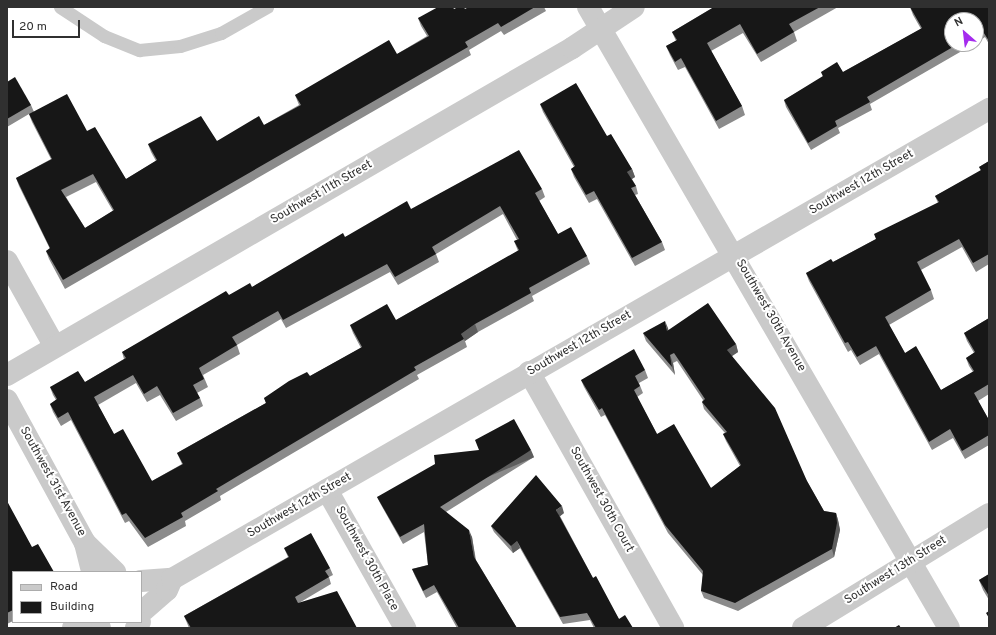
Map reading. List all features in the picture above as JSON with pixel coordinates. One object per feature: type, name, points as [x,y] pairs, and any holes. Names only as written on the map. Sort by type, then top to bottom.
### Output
[{"type":"street","name":"Southwest 30th Avenue","points":[[588,7],[735,256],[912,562],[948,628]]},
{"type":"street","name":"Southwest 11th Street","points":[[7,375],[601,29],[634,7]]},
{"type":"street","name":"Southwest 12th Street","points":[[142,581],[172,579],[529,372],[735,256],[989,109]]},
{"type":"street","points":[[7,261],[55,347]]},
{"type":"street","name":"Southwest 30th Court","points":[[529,372],[673,628]]},
{"type":"street","name":"Southwest 31st Avenue","points":[[7,400],[85,543],[92,571]]},
{"type":"street","name":"Southwest 30th Place","points":[[327,490],[405,628]]},
{"type":"street","name":"Southwest 13th Street","points":[[803,628],[989,514]]},
{"type":"street","name":"Southwest 31st Avenue","points":[[85,543],[114,571]]},
{"type":"street","name":"Southwest 12th Street","points":[[142,616],[167,590],[172,579]]},
{"type":"lane","points":[[60,7],[104,36],[139,50],[180,46],[221,33],[267,7]]},
{"type":"building","points":[[438,7],[453,7],[454,9],[464,7],[465,9],[469,7],[535,7],[501,27],[498,23],[465,42],[468,47],[63,280],[46,251],[50,248],[16,178],[52,159],[29,114],[67,94],[87,131],[95,127],[126,179],[157,160],[148,144],[201,116],[217,141],[259,116],[264,125],[301,105],[295,95],[389,40],[397,54],[429,36],[418,18]],"holes":[[[93,174],[114,210],[85,228],[61,190]]]},
{"type":"building","points":[[714,7],[820,7],[789,24],[794,32],[757,54],[740,24],[707,43],[742,106],[716,121],[681,58],[675,62],[666,46],[677,40],[672,32]]},
{"type":"building","points":[[910,7],[989,7],[989,41],[984,33],[984,12],[944,12],[944,52],[867,97],[870,102],[835,121],[837,126],[808,143],[784,100],[823,76],[821,72],[837,62],[843,72],[922,28]]},
{"type":"building","points":[[15,77],[31,105],[7,119],[7,82]]},
{"type":"building","points":[[576,83],[607,136],[611,134],[632,169],[627,172],[636,186],[631,188],[662,242],[632,258],[594,191],[586,195],[571,169],[575,166],[540,104]]},
{"type":"building","points":[[519,150],[542,189],[535,193],[558,234],[571,227],[587,256],[529,288],[531,293],[475,324],[461,334],[464,339],[414,367],[416,370],[216,489],[218,491],[181,513],[183,517],[145,538],[126,513],[122,515],[68,412],[58,418],[50,404],[57,399],[50,387],[78,371],[85,382],[126,358],[122,352],[226,291],[229,295],[250,283],[252,287],[343,233],[345,237],[407,201],[411,209]],"holes":[[[500,206],[519,239],[514,241],[519,250],[396,320],[387,304],[350,325],[362,347],[310,376],[307,372],[289,381],[264,398],[266,403],[177,453],[183,464],[152,481],[123,429],[114,434],[94,397],[133,375],[144,394],[157,386],[173,413],[200,398],[193,385],[204,379],[199,368],[237,345],[232,337],[278,311],[283,320],[387,264],[395,277],[436,254],[432,247]]]},
{"type":"building","points":[[989,161],[989,254],[973,263],[959,239],[917,262],[931,290],[885,317],[905,353],[916,346],[941,390],[974,371],[966,358],[975,352],[964,333],[989,318],[989,384],[974,393],[989,420],[989,435],[962,451],[950,429],[929,442],[876,346],[857,357],[848,342],[845,343],[806,273],[831,259],[833,262],[876,239],[874,234],[939,202],[935,196],[981,170],[979,167]]},
{"type":"building","points":[[708,303],[736,344],[727,350],[775,408],[807,481],[824,511],[836,513],[837,523],[832,549],[735,603],[701,591],[703,571],[665,525],[602,408],[599,410],[581,380],[634,349],[645,370],[635,376],[640,386],[634,390],[657,434],[674,424],[711,488],[741,465],[723,434],[727,432],[702,402],[705,399],[674,353],[670,355],[672,367],[643,333],[665,321],[667,331]]},
{"type":"building","points":[[514,419],[531,450],[440,507],[469,530],[474,557],[517,628],[459,628],[434,585],[423,591],[412,569],[428,565],[424,524],[400,537],[377,497],[435,464],[434,455],[479,450],[475,440]]},
{"type":"building","points":[[536,475],[562,506],[556,510],[593,578],[596,576],[619,619],[625,615],[633,628],[596,628],[587,613],[560,617],[517,541],[511,546],[491,526]]},
{"type":"building","points":[[7,501],[32,547],[38,544],[53,571],[12,571],[12,610],[7,613]]},
{"type":"building","points":[[311,533],[330,568],[325,571],[329,577],[295,597],[298,603],[337,591],[357,628],[191,628],[184,616],[289,557],[284,548]]},
{"type":"building","points":[[989,574],[989,596],[979,580]]},
{"type":"building","points":[[989,611],[989,618],[986,613]]},
{"type":"building","points":[[899,625],[901,628],[894,628]]}]
